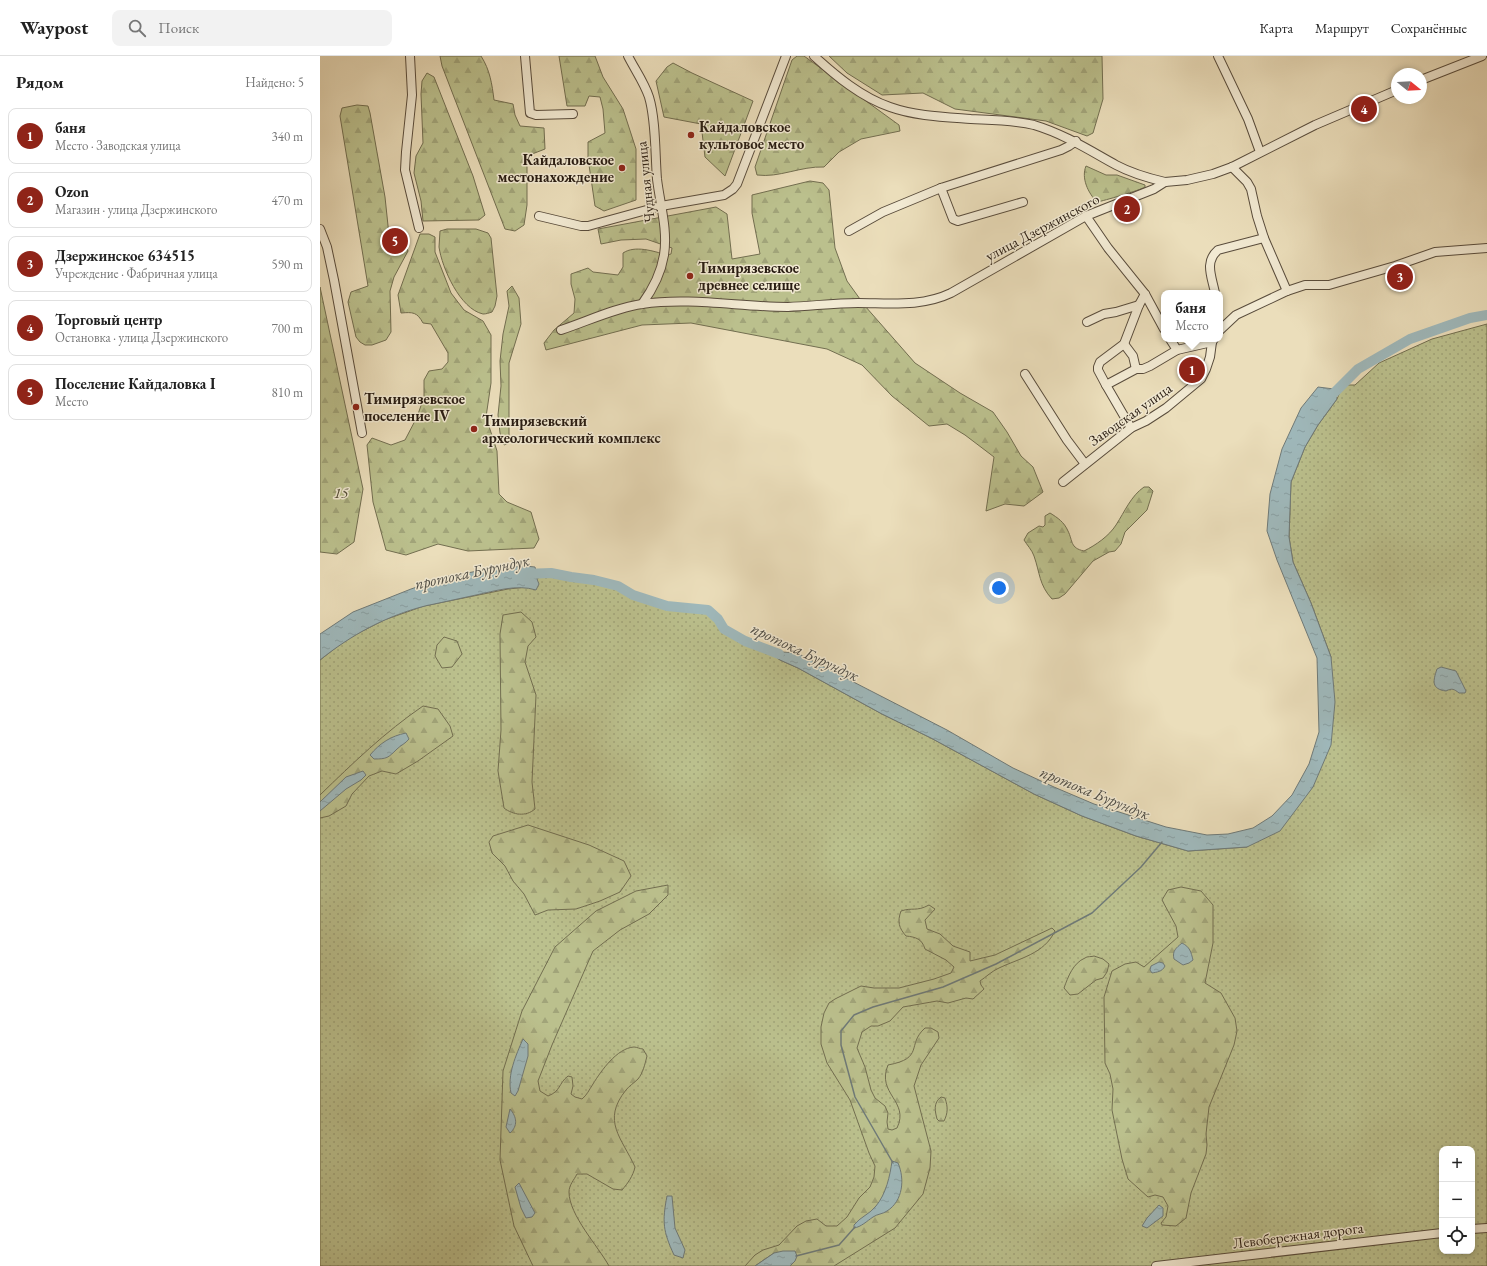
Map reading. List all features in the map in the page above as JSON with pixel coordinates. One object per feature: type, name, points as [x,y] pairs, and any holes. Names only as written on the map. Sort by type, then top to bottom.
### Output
[{"type":"street","points":[[410,56],[412,95],[406,146],[405,170],[419,228]]},
{"type":"street","points":[[525,56],[530,113],[536,115],[573,114]]},
{"type":"street","name":"Чудная улица","points":[[628,56],[645,88],[652,110],[665,233],[664,256],[655,282],[642,304]]},
{"type":"street","points":[[539,216],[581,226],[588,226],[661,206],[721,196],[737,184],[786,56]]},
{"type":"street","points":[[814,56],[849,84],[889,107],[906,112],[935,116],[1016,122],[1033,125],[1076,141],[1117,166],[1140,176],[1165,182]]},
{"type":"street","points":[[1218,56],[1248,119],[1260,152]]},
{"type":"street","points":[[1427,78],[1482,56]]},
{"type":"street","name":"улица Дзержинского","points":[[561,330],[606,314],[642,304],[718,303],[788,307],[919,302],[942,297],[1086,216],[1154,189],[1165,182],[1187,180],[1213,174],[1232,167],[1315,126],[1391,93]]},
{"type":"street","points":[[849,231],[883,212],[941,188],[1061,150],[1076,141]]},
{"type":"street","points":[[1232,167],[1247,182],[1251,190],[1264,238],[1287,291]]},
{"type":"street","points":[[941,188],[953,219],[958,221],[1023,202]]},
{"type":"street","points":[[1086,216],[1108,248],[1145,294],[1161,323]]},
{"type":"street","points":[[320,229],[327,247],[334,280],[362,433]]},
{"type":"street","points":[[1214,290],[1209,264],[1213,254],[1218,250],[1264,238]]},
{"type":"street","points":[[1223,327],[1236,315],[1287,291],[1305,285],[1329,285],[1395,266],[1435,252],[1487,248]]},
{"type":"street","points":[[1131,428],[1106,385],[1098,370],[1098,367],[1100,362],[1124,344],[1139,305],[1145,294]]},
{"type":"street","points":[[1087,322],[1104,314],[1139,305]]},
{"type":"street","points":[[1172,342],[1177,350]]},
{"type":"street","name":"Заводская улица","points":[[1106,385],[1136,368],[1143,370],[1177,350],[1206,342]]},
{"type":"street","name":"Заводская улица","points":[[1063,482],[1131,428],[1146,421],[1166,408],[1201,379],[1210,357],[1213,342]]},
{"type":"street","points":[[1124,344],[1133,356],[1136,368]]},
{"type":"street","points":[[1025,374],[1085,464]]},
{"type":"street","points":[[1475,1230],[1487,1228]]},
{"type":"street","name":"Левобережная дорога","points":[[1156,1266],[1439,1233]]},
{"type":"green space","points":[[440,56],[481,56],[489,72],[494,100],[513,104],[515,115],[520,126],[544,128],[545,149],[527,156],[527,205],[524,225],[515,231],[505,229],[442,66]]},
{"type":"green space","points":[[559,56],[595,56],[603,77],[623,109],[636,149],[636,200],[604,211],[595,206],[588,158],[588,142],[605,133],[603,109],[600,97],[589,96],[585,106],[567,106]]},
{"type":"green space","points":[[797,56],[804,56],[899,125],[900,131],[861,139],[839,152],[824,167],[807,168],[774,175],[757,175],[755,167],[792,60]]},
{"type":"green space","points":[[829,56],[1102,56],[1103,99],[1093,133],[1087,136],[1046,121],[955,109],[923,93],[882,95],[847,73]]},
{"type":"green space","points":[[673,63],[753,101],[725,176],[705,157],[701,124],[664,117],[656,81],[667,67]]},
{"type":"green space","points":[[427,73],[434,77],[473,176],[485,215],[479,220],[423,221],[421,201],[414,173],[416,156],[423,143],[421,94],[422,81]]},
{"type":"green space","points":[[357,105],[368,106],[370,113],[385,197],[389,235],[396,244],[406,246],[408,251],[394,277],[390,291],[391,332],[386,340],[372,345],[365,345],[356,337],[348,302],[351,292],[368,286],[340,116],[342,108]]},
{"type":"green space","points":[[1086,166],[1106,175],[1117,175],[1145,185],[1145,187],[1114,198],[1097,202],[1086,185],[1084,175]]},
{"type":"green space","points":[[810,181],[823,183],[829,190],[835,248],[847,281],[865,306],[915,363],[960,393],[993,412],[1021,456],[1033,467],[1043,492],[1024,506],[1005,504],[986,511],[994,457],[965,435],[947,424],[929,426],[892,396],[862,365],[827,349],[691,323],[642,325],[546,350],[544,343],[554,330],[574,313],[575,299],[571,284],[571,274],[588,268],[593,272],[618,275],[623,267],[623,253],[633,249],[667,255],[671,254],[672,248],[646,239],[621,240],[601,244],[598,229],[716,207],[727,214],[732,259],[760,254],[752,213],[752,195]]},
{"type":"green space","points":[[447,229],[476,229],[488,233],[491,238],[497,296],[492,312],[483,314],[475,311],[460,296],[448,276],[439,247],[440,231]]},
{"type":"green space","points":[[420,234],[429,234],[435,237],[435,252],[451,293],[464,310],[483,321],[491,335],[491,383],[486,417],[497,451],[499,494],[507,502],[531,512],[539,539],[534,548],[468,551],[438,544],[406,555],[386,550],[373,502],[367,445],[372,438],[391,445],[405,440],[417,417],[424,397],[424,380],[429,371],[442,369],[448,362],[448,353],[431,324],[423,323],[417,315],[401,313],[398,295]]},
{"type":"green space","points":[[512,286],[519,298],[521,324],[509,363],[509,443],[504,445],[500,433],[498,415],[501,386],[500,361],[503,334],[509,306],[507,291]]},
{"type":"green space","name":"15","points":[[320,287],[363,489],[354,542],[337,554],[320,552]]},
{"type":"green space","points":[[1487,324],[1487,1266],[790,1266],[795,1261],[774,1253],[755,1266],[320,1266],[320,660],[347,639],[384,620],[424,606],[508,589],[527,587],[536,579],[537,573],[551,573],[594,580],[618,586],[633,595],[667,606],[708,610],[718,619],[724,629],[745,641],[768,651],[780,660],[931,738],[1034,794],[1082,816],[1136,836],[1188,851],[1247,847],[1313,787],[1331,657],[1311,603],[1293,562],[1289,537],[1291,482],[1305,447],[1318,425],[1337,399],[1343,385],[1355,385],[1379,363],[1432,339]]},
{"type":"green space","points":[[1144,487],[1149,487],[1153,491],[1147,510],[1125,532],[1121,544],[1115,551],[1109,552],[1093,561],[1065,594],[1059,598],[1052,599],[1040,579],[1033,554],[1024,540],[1028,533],[1039,526],[1043,527],[1045,525],[1045,516],[1050,513],[1065,525],[1074,546],[1079,550],[1084,551],[1098,543],[1110,533],[1132,499]]},
{"type":"green space","points":[[521,612],[532,622],[536,637],[528,646],[525,662],[536,695],[532,782],[535,809],[524,814],[515,814],[504,808],[498,771],[501,730],[500,634],[503,615]]},
{"type":"green space","points":[[444,637],[457,641],[462,654],[452,667],[442,668],[435,656],[437,645]]},
{"type":"green space","points":[[423,706],[438,709],[450,726],[453,736],[418,761],[396,774],[382,771],[369,776],[352,794],[346,806],[329,816],[320,818],[320,795],[382,737]]},
{"type":"green space","points":[[528,825],[589,845],[624,861],[631,876],[620,892],[600,901],[576,909],[548,910],[535,915],[524,894],[513,881],[505,866],[492,853],[489,842],[493,836]]},
{"type":"green space","points":[[668,885],[668,895],[649,914],[620,930],[593,951],[538,1081],[540,1091],[548,1096],[557,1090],[568,1076],[572,1077],[573,1086],[571,1094],[582,1099],[610,1061],[622,1051],[635,1047],[643,1049],[647,1056],[640,1077],[626,1090],[615,1111],[614,1120],[616,1129],[635,1167],[630,1179],[622,1190],[613,1189],[587,1174],[577,1174],[569,1189],[570,1201],[579,1220],[609,1266],[533,1266],[514,1226],[500,1160],[503,1071],[522,1011],[555,947],[596,911],[636,891]]},
{"type":"green space","points":[[1181,887],[1201,891],[1213,905],[1213,943],[1205,983],[1221,993],[1235,1018],[1237,1031],[1234,1045],[1209,1107],[1206,1134],[1206,1154],[1191,1193],[1186,1218],[1176,1226],[1162,1225],[1161,1223],[1166,1217],[1168,1206],[1163,1197],[1155,1195],[1148,1197],[1128,1179],[1122,1159],[1112,1110],[1113,1089],[1110,1074],[1105,1063],[1104,997],[1112,971],[1125,964],[1136,962],[1144,967],[1178,937],[1176,926],[1162,900],[1168,890]]},
{"type":"green space","points":[[929,905],[935,909],[925,920],[927,929],[940,934],[953,946],[970,952],[970,961],[995,955],[1052,928],[1055,931],[1045,945],[1038,950],[996,969],[980,981],[984,989],[973,999],[966,998],[948,1003],[937,1001],[903,1007],[890,1021],[878,1026],[871,1026],[862,1032],[857,1048],[865,1067],[871,1090],[875,1098],[885,1106],[888,1113],[888,1129],[892,1130],[897,1128],[900,1119],[897,1104],[886,1083],[885,1075],[888,1065],[907,1059],[911,1055],[919,1034],[925,1028],[931,1028],[938,1032],[939,1038],[921,1065],[914,1086],[931,1151],[930,1168],[923,1194],[895,1228],[834,1266],[790,1266],[795,1261],[774,1253],[755,1266],[745,1266],[755,1255],[763,1250],[779,1245],[797,1226],[806,1221],[817,1219],[826,1226],[837,1226],[847,1217],[859,1198],[870,1187],[874,1177],[875,1166],[850,1100],[827,1063],[821,1044],[821,1027],[824,1013],[829,1003],[861,986],[874,988],[899,988],[951,973],[954,967],[946,960],[925,949],[918,939],[906,936],[900,927],[899,918],[901,911],[918,909]]},
{"type":"green space","points":[[1094,956],[1103,959],[1109,964],[1107,972],[1103,978],[1096,980],[1078,994],[1070,995],[1064,988],[1074,967],[1081,960]]},
{"type":"green space","points":[[941,1097],[945,1098],[947,1107],[947,1113],[944,1121],[939,1121],[937,1119],[935,1110],[938,1099]]},
{"type":"water","points":[[1318,387],[1334,389],[1337,399],[1318,425],[1305,447],[1291,482],[1289,537],[1293,562],[1311,603],[1331,657],[1335,702],[1331,745],[1313,787],[1280,831],[1247,847],[1188,851],[1136,836],[1082,816],[1034,794],[931,738],[780,660],[768,651],[797,653],[947,730],[1013,768],[1094,804],[1166,827],[1207,835],[1228,834],[1253,828],[1272,816],[1292,795],[1309,764],[1319,732],[1317,658],[1277,560],[1267,531],[1270,494],[1282,449],[1301,408]]},
{"type":"water","points":[[525,566],[535,567],[539,584],[536,590],[529,588],[506,589],[411,610],[370,627],[344,642],[320,660],[320,634],[353,612],[449,576],[490,569]]},
{"type":"water","points":[[1441,667],[1456,671],[1466,691],[1465,693],[1459,693],[1453,689],[1446,691],[1441,690],[1434,684],[1437,669]]},
{"type":"water","points":[[406,733],[409,739],[389,756],[374,759],[370,755],[386,741],[395,736]]},
{"type":"water","points":[[363,771],[366,775],[361,780],[346,789],[320,811],[320,802],[346,777]]},
{"type":"water","points":[[1182,943],[1190,950],[1193,960],[1183,965],[1174,959],[1175,950]]},
{"type":"water","points":[[1159,962],[1163,963],[1165,966],[1164,968],[1152,973],[1150,970],[1151,966]]},
{"type":"water","points":[[523,1039],[528,1044],[528,1056],[518,1091],[515,1096],[511,1093],[510,1079],[513,1065]]},
{"type":"water","points":[[510,1109],[516,1121],[513,1130],[510,1133],[506,1127]]},
{"type":"water","points":[[892,1161],[898,1163],[902,1183],[896,1202],[885,1212],[854,1228],[856,1222],[874,1209],[882,1196],[887,1185]]},
{"type":"water","points":[[519,1183],[535,1213],[532,1217],[526,1218],[521,1208],[515,1187]]},
{"type":"water","points":[[667,1196],[672,1196],[675,1228],[685,1250],[683,1258],[674,1255],[664,1226],[664,1213]]},
{"type":"water","points":[[1159,1205],[1163,1208],[1163,1216],[1147,1228],[1142,1226],[1147,1218]]},
{"type":"water","points":[[795,1251],[797,1256],[795,1261],[790,1266],[755,1266],[774,1253]]},
{"type":"waterway","name":"протока Бурундук","points":[[1326,401],[1358,369],[1410,339],[1470,318],[1487,315]]},
{"type":"waterway","name":"протока Бурундук","points":[[524,574],[551,573],[594,580],[618,586],[633,595],[667,606],[708,610],[718,619],[724,629],[745,641],[779,654]]},
{"type":"waterway","points":[[893,1163],[855,1097],[841,1045],[841,1031],[854,1015],[873,1007],[943,987],[996,964],[1092,913],[1141,867],[1162,842]]},
{"type":"waterway","points":[[796,1256],[839,1245],[855,1227]]},
{"type":"place","name":"Торговый центр","points":[[1364,109]]},
{"type":"place","name":"Кайдаловское культовое место","points":[[691,135]]},
{"type":"place","name":"Кайдаловское местонахождение","points":[[622,168]]},
{"type":"place","name":"Ozon","points":[[1127,209]]},
{"type":"place","name":"Поселение Кайдаловка I","points":[[395,241]]},
{"type":"place","name":"Тимирязевское древнее селище","points":[[690,276]]},
{"type":"place","name":"Дзержинское 634515","points":[[1400,277]]},
{"type":"place","name":"баня","points":[[1192,370]]},
{"type":"place","name":"Тимирязевское поселение IV","points":[[356,407]]},
{"type":"place","name":"Тимирязевский археологический комплекс","points":[[474,429]]}]
